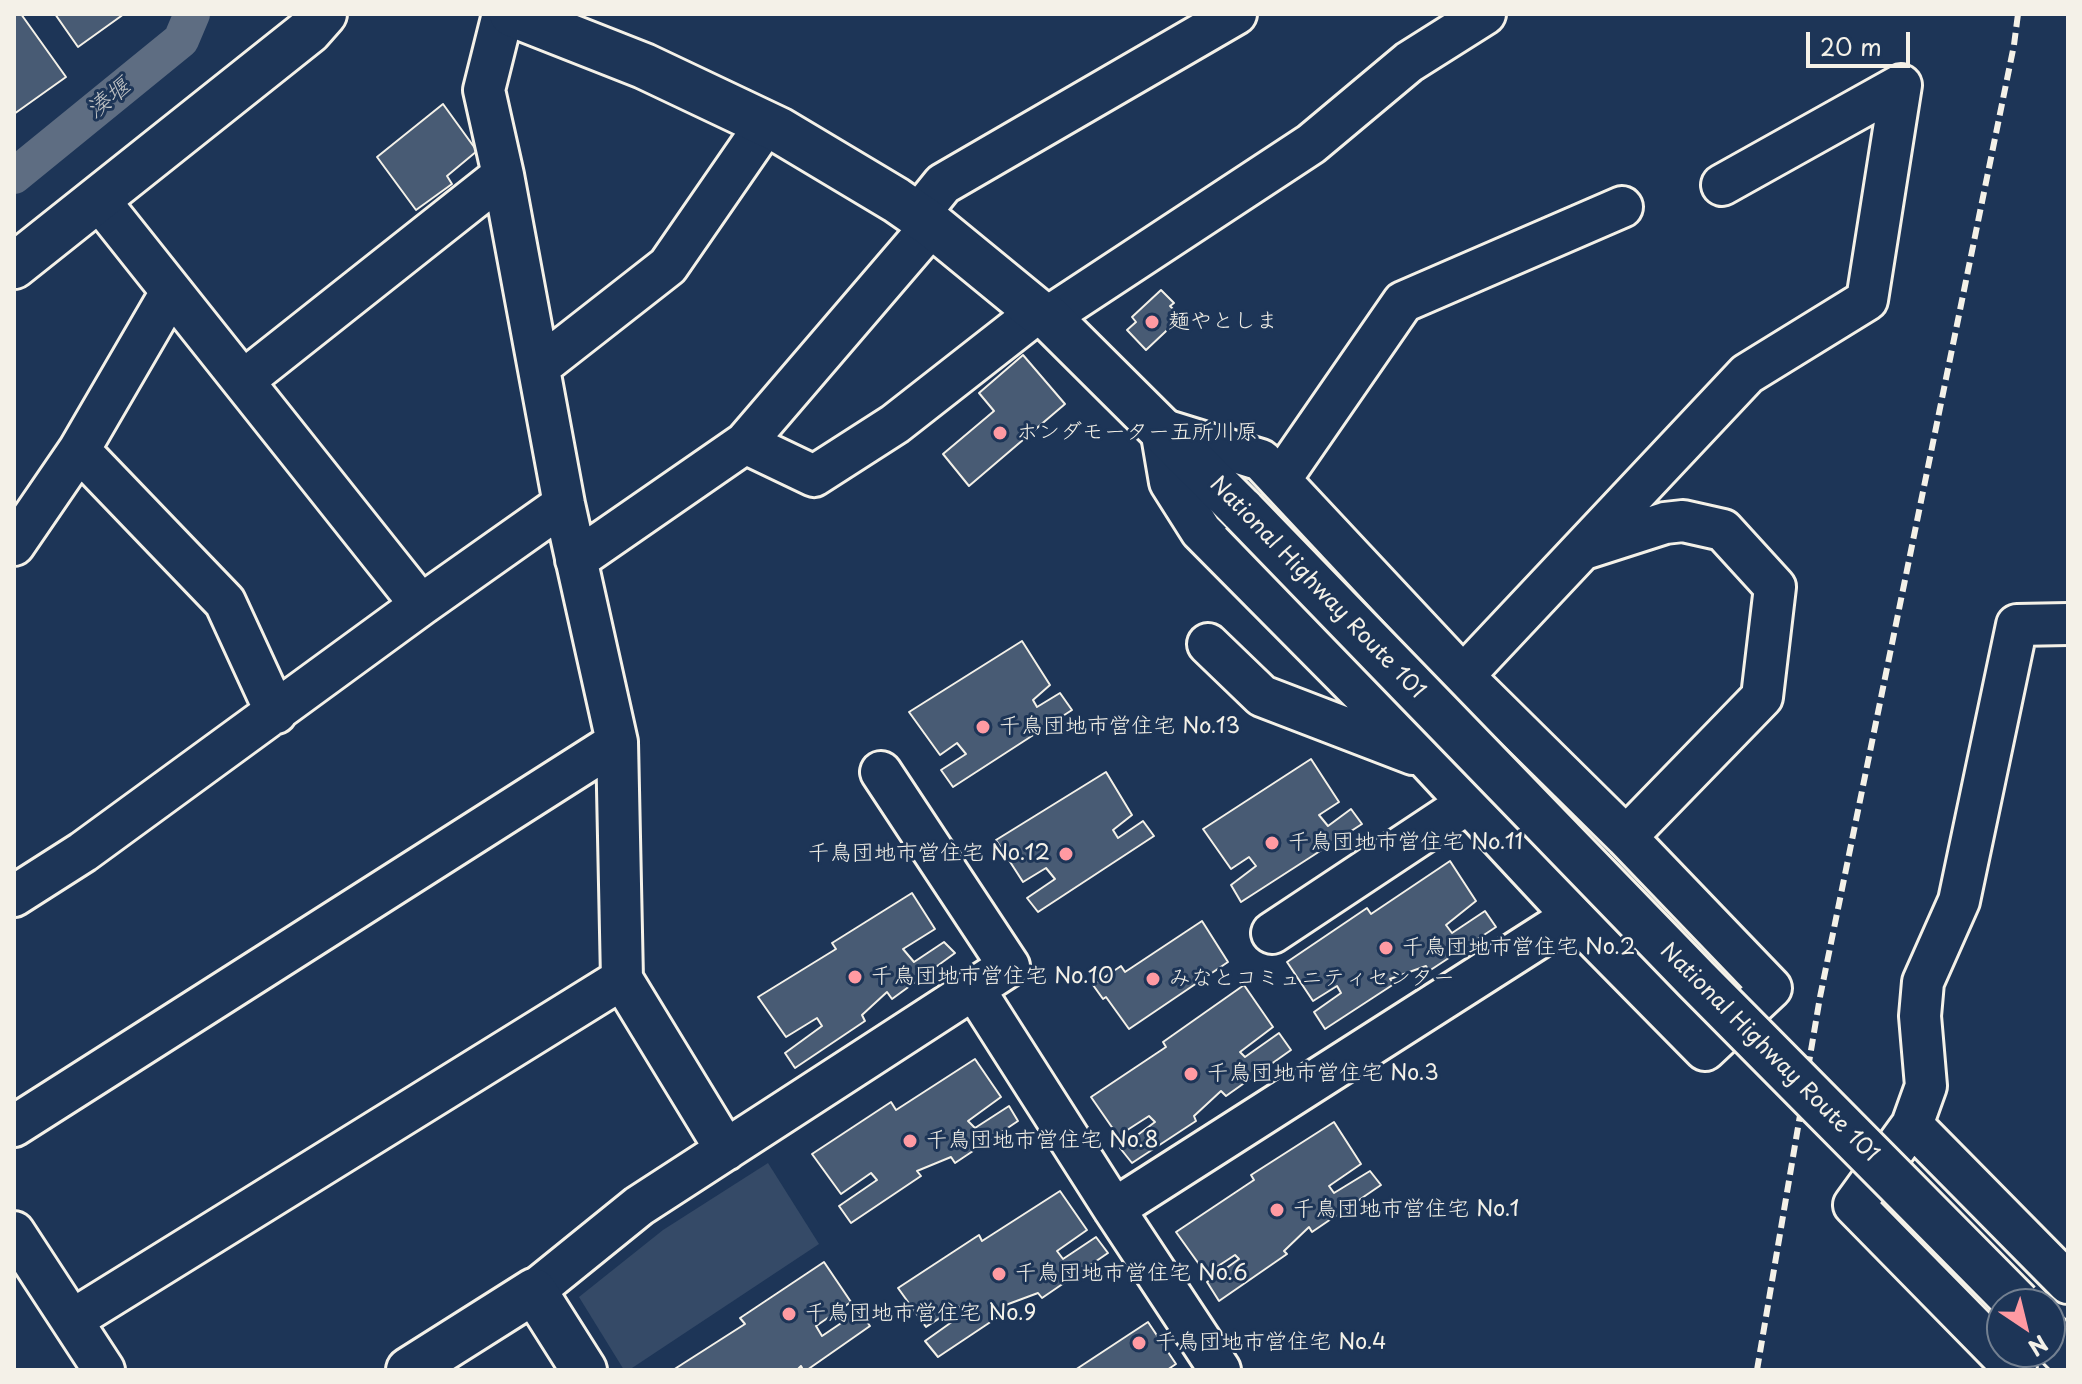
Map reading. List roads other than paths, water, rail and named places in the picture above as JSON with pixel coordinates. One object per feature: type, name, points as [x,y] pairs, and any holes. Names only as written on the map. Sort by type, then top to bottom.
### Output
[{"type":"main road","points":[[14,266],[309,31],[324,14]]},
{"type":"main road","name":"National Highway Route 101","points":[[512,14],[644,66],[766,124],[896,200],[1043,314],[1243,511],[1696,979],[2002,1288]]},
{"type":"main road","points":[[409,1370],[534,1291],[584,1370]]},
{"type":"street","points":[[503,14],[484,90],[503,175],[564,504],[617,742],[622,979],[726,1150]]},
{"type":"street","points":[[576,560],[745,443],[925,220],[943,184],[1236,14]]},
{"type":"street","points":[[745,443],[814,476],[895,424],[1043,314],[1311,144],[1409,62],[1485,14]]},
{"type":"street","points":[[1463,676],[1747,374],[1867,300],[1901,85],[1722,185]]},
{"type":"street","points":[[539,367],[668,266],[766,124]]},
{"type":"street","points":[[243,381],[503,175]]},
{"type":"street","points":[[98,199],[421,605]]},
{"type":"street","points":[[1280,480],[1403,302],[1622,207]]},
{"type":"street","points":[[14,545],[79,450],[171,292]]},
{"type":"street","points":[[1161,429],[1261,460],[1463,676],[1626,837],[1771,988],[1705,1050],[1573,916],[1428,760],[1201,531],[1170,482],[1161,429]]},
{"type":"street","points":[[79,450],[225,602],[276,713]]},
{"type":"street","points":[[14,896],[83,852],[564,504]]},
{"type":"street","points":[[1580,551],[1665,523],[1683,521],[1723,530],[1775,587],[1762,697],[1626,837]]},
{"type":"street","points":[[2016,1370],[1854,1205],[1912,1125],[1926,1086],[1920,1016],[1923,982],[1959,901],[2017,625],[2068,624]]},
{"type":"street","points":[[1208,644],[1262,696],[1428,760]]},
{"type":"street","points":[[14,1126],[617,742]]},
{"type":"street","points":[[534,1291],[639,1206],[1009,966],[881,772]]},
{"type":"street","points":[[1272,933],[1468,803]]},
{"type":"street","points":[[1114,1209],[1573,916]]},
{"type":"street","points":[[72,1320],[622,979]]},
{"type":"street","points":[[974,989],[1220,1370]]},
{"type":"street","points":[[1912,1125],[2068,1283]]},
{"type":"street","points":[[14,1232],[104,1370]]},
{"type":"waterway","name":"湊堰","points":[[14,176],[181,40],[192,14]]},
{"type":"railway","points":[[1757,1370],[1820,997],[2018,14]]},
{"type":"place","name":"麺やとしま","points":[[1152,322]]},
{"type":"place","name":"ホンダモーター五所川原","points":[[1000,433]]},
{"type":"place","name":"千鳥団地市営住宅 No.13","points":[[983,727]]},
{"type":"place","name":"千鳥団地市営住宅 No.11","points":[[1272,843]]},
{"type":"place","name":"千鳥団地市営住宅 No.12","points":[[1066,854]]},
{"type":"place","name":"千鳥団地市営住宅 No.2","points":[[1386,948]]},
{"type":"place","name":"千鳥団地市営住宅 No.10","points":[[855,977]]},
{"type":"place","name":"みなとコミュニティセンター","points":[[1153,979]]},
{"type":"place","name":"千鳥団地市営住宅 No.3","points":[[1191,1074]]},
{"type":"place","name":"千鳥団地市営住宅 No.8","points":[[910,1141]]},
{"type":"place","name":"千鳥団地市営住宅 No.1","points":[[1277,1210]]},
{"type":"place","name":"千鳥団地市営住宅 No.6","points":[[999,1274]]},
{"type":"place","name":"千鳥団地市営住宅 No.9","points":[[789,1314]]},
{"type":"place","name":"千鳥団地市営住宅 No.4","points":[[1139,1343]]}]
